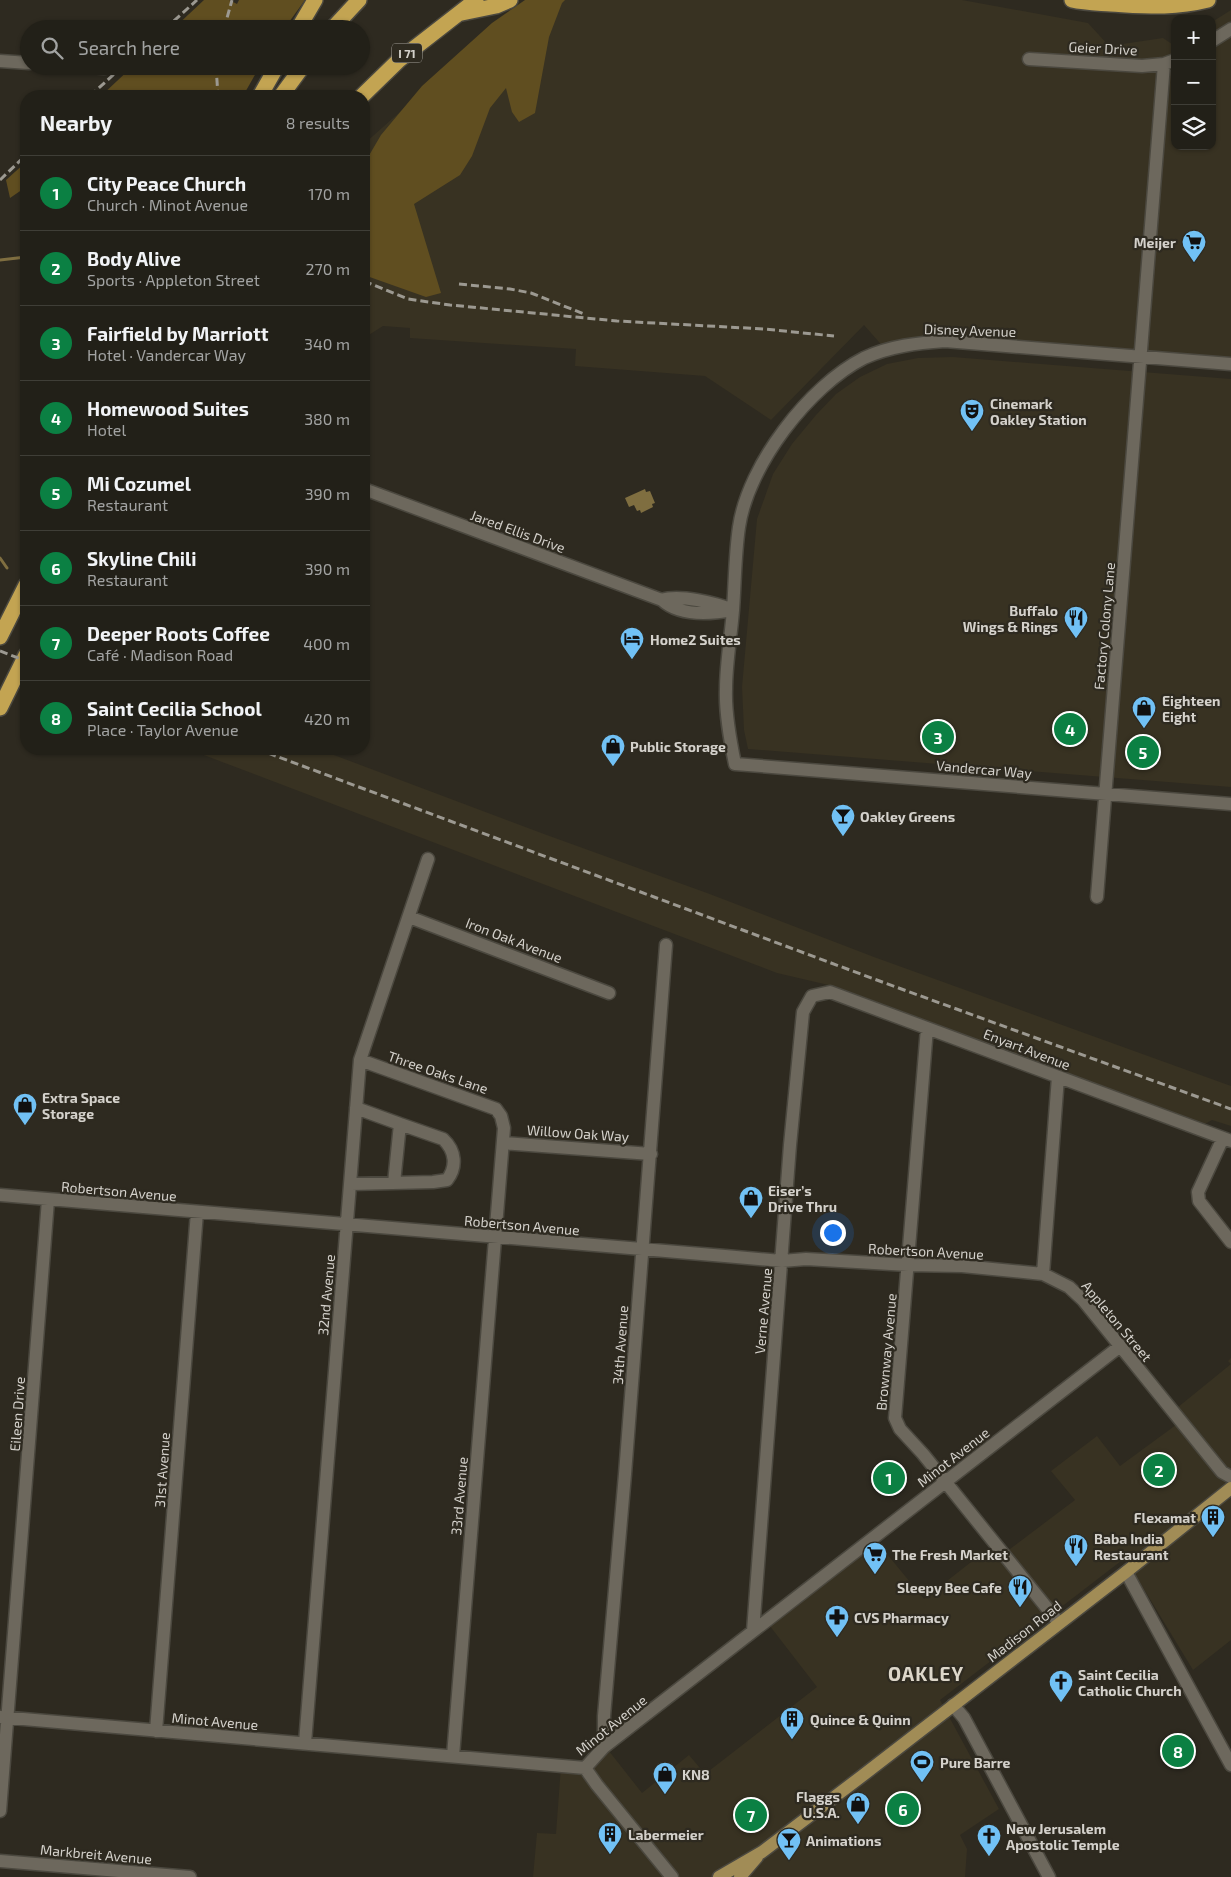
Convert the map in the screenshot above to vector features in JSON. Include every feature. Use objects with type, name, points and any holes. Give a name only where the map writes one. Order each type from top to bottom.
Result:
[{"type":"highway","points":[[303,20],[315,0]]},
{"type":"highway","points":[[340,20],[359,0]]},
{"type":"highway","name":"I 71","points":[[368,90],[399,60],[476,0]]},
{"type":"highway","points":[[456,15],[496,6],[510,0]]},
{"type":"highway","points":[[1072,0],[1086,3],[1106,2],[1143,7],[1170,7],[1208,0]]},
{"type":"highway","points":[[263,90],[272,75]]},
{"type":"highway","points":[[285,90],[296,75]]},
{"type":"highway","points":[[0,637],[20,597]]},
{"type":"highway","points":[[0,708],[20,667]]},
{"type":"main road","name":"Madison Road","points":[[729,1875],[762,1852],[954,1705],[1231,1488]]},
{"type":"street","points":[[1216,38],[1231,29]]},
{"type":"street","name":"Geier Drive","points":[[1029,59],[1142,66],[1169,62]]},
{"type":"street","points":[[0,61],[20,62]]},
{"type":"street","name":"Factory Colony Lane","points":[[1098,897],[1141,356],[1169,62]]},
{"type":"street","name":"Disney Avenue","points":[[735,764],[728,724],[726,690],[739,526],[752,482],[767,454],[784,428],[818,392],[864,358],[912,343],[945,341],[1231,364]]},
{"type":"street","name":"Jared Ellis Drive","points":[[370,491],[662,600],[670,608],[713,614],[733,610]]},
{"type":"street","name":"Vandercar Way","points":[[735,764],[1231,804]]},
{"type":"street","name":"32nd Avenue","points":[[305,1743],[360,1060],[428,859]]},
{"type":"street","name":"Iron Oak Avenue","points":[[409,917],[609,993]]},
{"type":"street","name":"34th Avenue","points":[[604,1747],[604,1716],[625,1474],[666,945]]},
{"type":"street","name":"Enyart Avenue","points":[[812,996],[830,992],[1227,1140]]},
{"type":"street","name":"Verne Avenue","points":[[753,1631],[790,1145],[803,1012],[812,996]]},
{"type":"street","name":"Brownway Avenue","points":[[927,1028],[895,1418],[900,1429],[923,1454],[1059,1622]]},
{"type":"street","name":"Three Oaks Lane","points":[[360,1060],[496,1109],[501,1116],[504,1128],[494,1237]]},
{"type":"street","points":[[1043,1274],[1058,1077]]},
{"type":"street","points":[[350,1184],[446,1180],[453,1172],[454,1163],[451,1148],[443,1139],[356,1108]]},
{"type":"street","points":[[394,1183],[400,1124]]},
{"type":"street","points":[[1227,1140],[1198,1192],[1198,1201],[1231,1242]]},
{"type":"street","name":"Willow Oak Way","points":[[503,1143],[650,1154]]},
{"type":"street","name":"Robertson Avenue","points":[[0,1195],[782,1261],[806,1259],[908,1266],[962,1266],[1043,1274]]},
{"type":"street","name":"Eileen Drive","points":[[0,1811],[4,1718],[48,1200]]},
{"type":"street","name":"31st Avenue","points":[[156,1731],[198,1212]]},
{"type":"street","name":"33rd Avenue","points":[[453,1756],[494,1237]]},
{"type":"street","name":"Appleton Street","points":[[1043,1274],[1069,1287],[1083,1300],[1222,1472],[1231,1477]]},
{"type":"street","name":"Minot Avenue","points":[[4,1718],[585,1768],[604,1747],[1120,1347]]},
{"type":"street","points":[[1126,1572],[1231,1765]]},
{"type":"street","points":[[954,1705],[964,1718],[1049,1877]]},
{"type":"street","points":[[585,1768],[672,1877]]},
{"type":"street","name":"Markbreit Avenue","points":[[0,1861],[190,1877]]},
{"type":"shaded area","points":[[204,0],[229,0],[237,4],[239,0],[305,0],[291,20],[183,20]]},
{"type":"shaded area","points":[[525,0],[565,0],[562,3],[549,37],[535,113],[519,122],[512,112],[506,88],[490,108],[472,156],[460,175],[414,204],[441,293],[426,297],[370,277],[370,154],[381,135],[422,86],[492,23]]},
{"type":"shaded area","points":[[531,0],[962,0],[1088,23],[1109,46],[1163,38],[1171,43],[1171,150],[1216,150],[1216,19],[1231,10],[1231,364],[945,341],[886,350],[864,325],[771,420],[705,376],[575,366],[576,349],[410,338],[410,328],[383,326],[370,334],[370,139],[477,43]]},
{"type":"shaded area","points":[[123,75],[255,75],[246,90],[107,90]]},
{"type":"shaded area","points":[[20,167],[20,191],[10,198],[6,180]]},
{"type":"shaded area","points":[[953,357],[1231,379],[1231,787],[748,749],[744,730],[742,687],[757,519],[773,474],[792,444],[816,415],[836,394],[860,377],[887,364],[918,358]]},
{"type":"shaded area","points":[[645,489],[646,492],[650,491],[655,503],[652,504],[653,507],[641,513],[640,510],[637,511],[634,505],[629,507],[625,498]]},
{"type":"shaded area","points":[[204,755],[334,755],[874,957],[1231,1086],[1231,1126],[1212,1120],[1203,1125],[837,987],[777,973]]},
{"type":"shaded area","points":[[1231,1364],[1231,1640],[1193,1670],[1125,1558],[940,1700],[999,1809],[960,1835],[967,1849],[965,1877],[533,1877],[537,1833],[556,1834],[561,1766],[585,1768],[605,1746],[642,1793],[689,1755],[705,1774],[817,1687],[766,1621],[873,1537],[924,1599],[994,1544],[1002,1555],[1075,1500],[1051,1471],[1097,1436],[1120,1466],[1180,1422],[1172,1412]]},
{"type":"waterway","points":[[0,260],[20,258]]},
{"type":"waterway","points":[[0,558],[7,568]]},
{"type":"railway","points":[[175,20],[197,0]]},
{"type":"railway","points":[[226,20],[232,0]]},
{"type":"railway","points":[[97,90],[113,75]]},
{"type":"railway","points":[[217,75],[218,90]]},
{"type":"railway","points":[[0,180],[20,161]]},
{"type":"railway","points":[[370,283],[408,299],[450,305],[617,321],[764,329],[834,336]]},
{"type":"railway","points":[[459,284],[531,293],[584,314]]},
{"type":"railway","points":[[0,651],[20,659]]},
{"type":"railway","points":[[273,755],[874,979],[1231,1109]]},
{"type":"place","name":"Meijer","points":[[1194,263]]},
{"type":"place","name":"Cinemark Oakley Station","points":[[972,432]]},
{"type":"place","name":"Buffalo Wings & Rings","points":[[1076,639]]},
{"type":"place","name":"Home2 Suites","points":[[632,660]]},
{"type":"place","name":"Homewood Suites","points":[[1070,729]]},
{"type":"place","name":"Eighteen Eight","points":[[1144,729]]},
{"type":"place","name":"Fairfield by Marriott","points":[[938,737]]},
{"type":"place","name":"Mi Cozumel","points":[[1143,752]]},
{"type":"place","name":"Public Storage","points":[[613,767]]},
{"type":"place","name":"Oakley Greens","points":[[843,837]]},
{"type":"place","name":"Extra Space Storage","points":[[25,1126]]},
{"type":"place","name":"Eiser’s Drive Thru","points":[[751,1219]]},
{"type":"place","name":"Body Alive","points":[[1159,1470]]},
{"type":"place","name":"City Peace Church","points":[[889,1478]]},
{"type":"place","name":"Flexamat","points":[[1213,1538]]},
{"type":"place","name":"Baba India Restaurant","points":[[1076,1567]]},
{"type":"place","name":"The Fresh Market","points":[[875,1575]]},
{"type":"place","name":"Sleepy Bee Cafe","points":[[1020,1608]]},
{"type":"place","name":"CVS Pharmacy","points":[[837,1638]]},
{"type":"place","name":"Saint Cecilia Catholic Church","points":[[1061,1703]]},
{"type":"place","name":"Quince & Quinn","points":[[792,1740]]},
{"type":"place","name":"Saint Cecilia School","points":[[1178,1751]]},
{"type":"place","name":"Pure Barre","points":[[922,1783]]},
{"type":"place","name":"KN8","points":[[665,1795]]},
{"type":"place","name":"Skyline Chili","points":[[903,1809]]},
{"type":"place","name":"Deeper Roots Coffee","points":[[751,1815]]},
{"type":"place","name":"Flaggs U.S.A.","points":[[858,1825]]},
{"type":"place","name":"Labermeier","points":[[610,1855]]},
{"type":"place","name":"New Jerusalem Apostolic Temple","points":[[989,1857]]},
{"type":"place","name":"Animations","points":[[789,1861]]},
{"type":"district","name":"OAKLEY","points":[[926,1673]]}]
